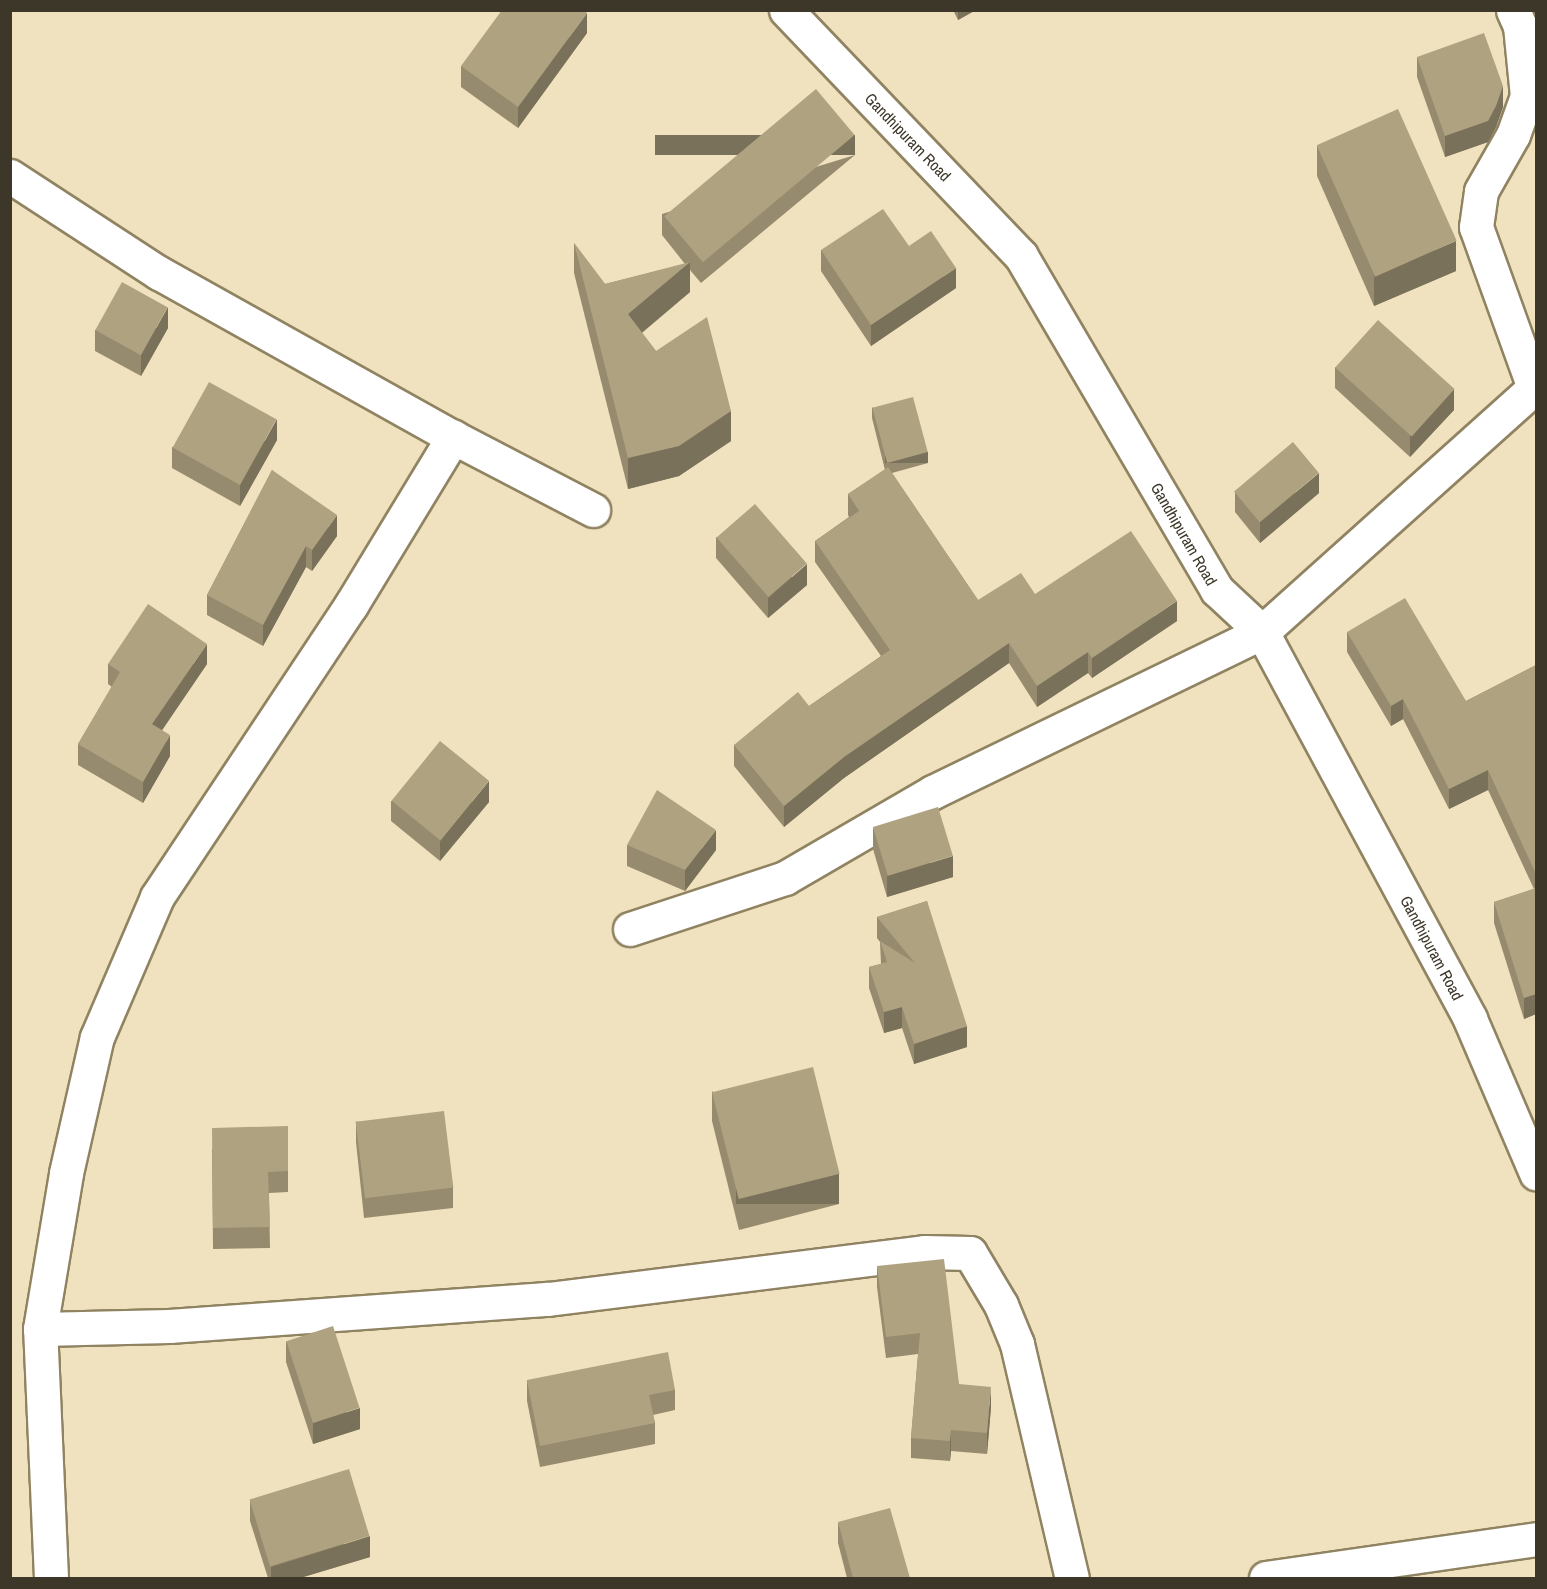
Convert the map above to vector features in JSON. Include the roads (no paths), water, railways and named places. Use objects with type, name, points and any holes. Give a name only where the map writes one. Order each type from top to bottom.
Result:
[{"type":"street","name":"Gandhipuram Road","points":[[786,10],[1021,256],[1216,590],[1262,632],[1470,1019],[1535,1164]]},
{"type":"street","points":[[630,929],[786,878],[933,792],[1262,632],[1534,388],[1476,227],[1481,191],[1514,135],[1527,96],[1520,26],[1513,10]]},
{"type":"street","points":[[10,176],[159,273],[453,437],[593,510]]},
{"type":"street","points":[[51,1578],[40,1329],[66,1173],[97,1037],[157,897],[351,605],[453,437]]},
{"type":"street","points":[[40,1329],[169,1326],[548,1299],[924,1252],[970,1253],[1001,1305],[1017,1344],[1072,1578]]},
{"type":"street","points":[[1266,1578],[1536,1539]]}]
